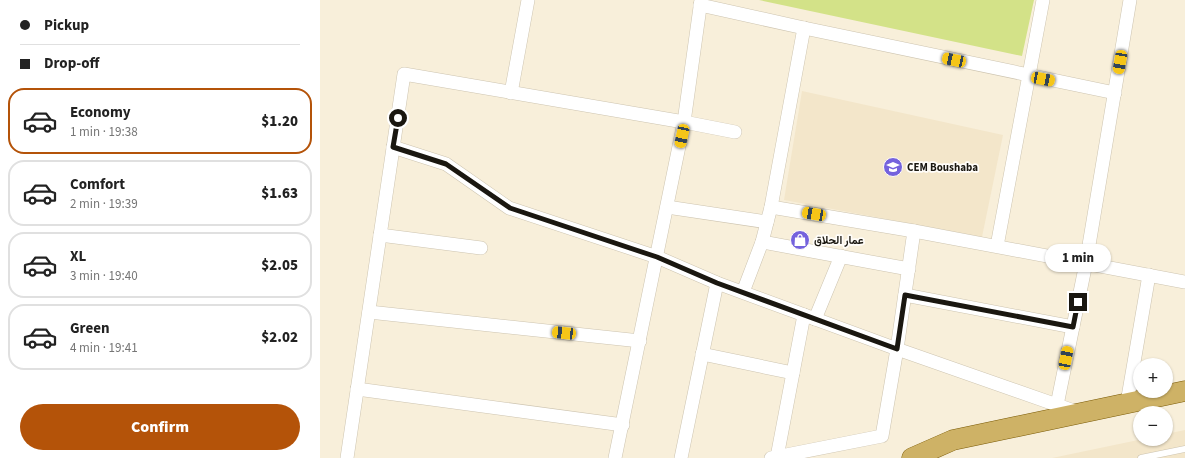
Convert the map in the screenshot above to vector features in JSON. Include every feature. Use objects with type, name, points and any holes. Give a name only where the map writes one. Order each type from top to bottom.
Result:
[{"type":"main road","points":[[923,456],[953,440],[1185,391]]},
{"type":"street","points":[[511,93],[528,0]]},
{"type":"street","points":[[996,246],[1044,0]]},
{"type":"street","points":[[1057,405],[1086,263],[1130,0]]},
{"type":"street","points":[[615,458],[684,122],[701,2],[804,28],[1114,93]]},
{"type":"street","points":[[743,292],[762,242],[771,207],[804,28]]},
{"type":"street","points":[[347,458],[404,74],[734,132]]},
{"type":"street","points":[[393,147],[446,164],[510,208],[657,257],[717,283],[897,349],[1080,413]]},
{"type":"street","points":[[667,207],[767,222]]},
{"type":"street","points":[[771,207],[996,246],[1185,282]]},
{"type":"street","points":[[841,256],[810,317],[793,374],[774,457],[882,436],[897,349],[914,232]]},
{"type":"street","points":[[380,235],[481,248]]},
{"type":"street","points":[[762,242],[909,269]]},
{"type":"street","points":[[1127,403],[1149,275]]},
{"type":"street","points":[[681,458],[717,283]]},
{"type":"street","points":[[905,295],[1073,327]]},
{"type":"street","points":[[369,312],[640,341]]},
{"type":"street","points":[[702,354],[793,374]]},
{"type":"street","points":[[357,389],[623,425]]},
{"type":"lane","points":[[1141,458],[1185,449]]},
{"type":"shaded area","name":"CEM Boushaba","points":[[802,91],[1003,135],[982,237],[784,200]]},
{"type":"shaded area","points":[[1185,430],[1185,458],[1052,458],[1133,441],[1133,446],[1173,446],[1173,433]]},
{"type":"green space","points":[[759,0],[1034,0],[1022,56]]},
{"type":"place","name":"CEM Boushaba","points":[[893,167]]},
{"type":"place","name":"عمار الحلاق","points":[[800,240]]},
{"type":"route","points":[[398,118],[393,147],[432,158],[446,164],[510,208],[657,257],[717,283],[897,349],[905,295],[1073,327],[1078,302]]}]
